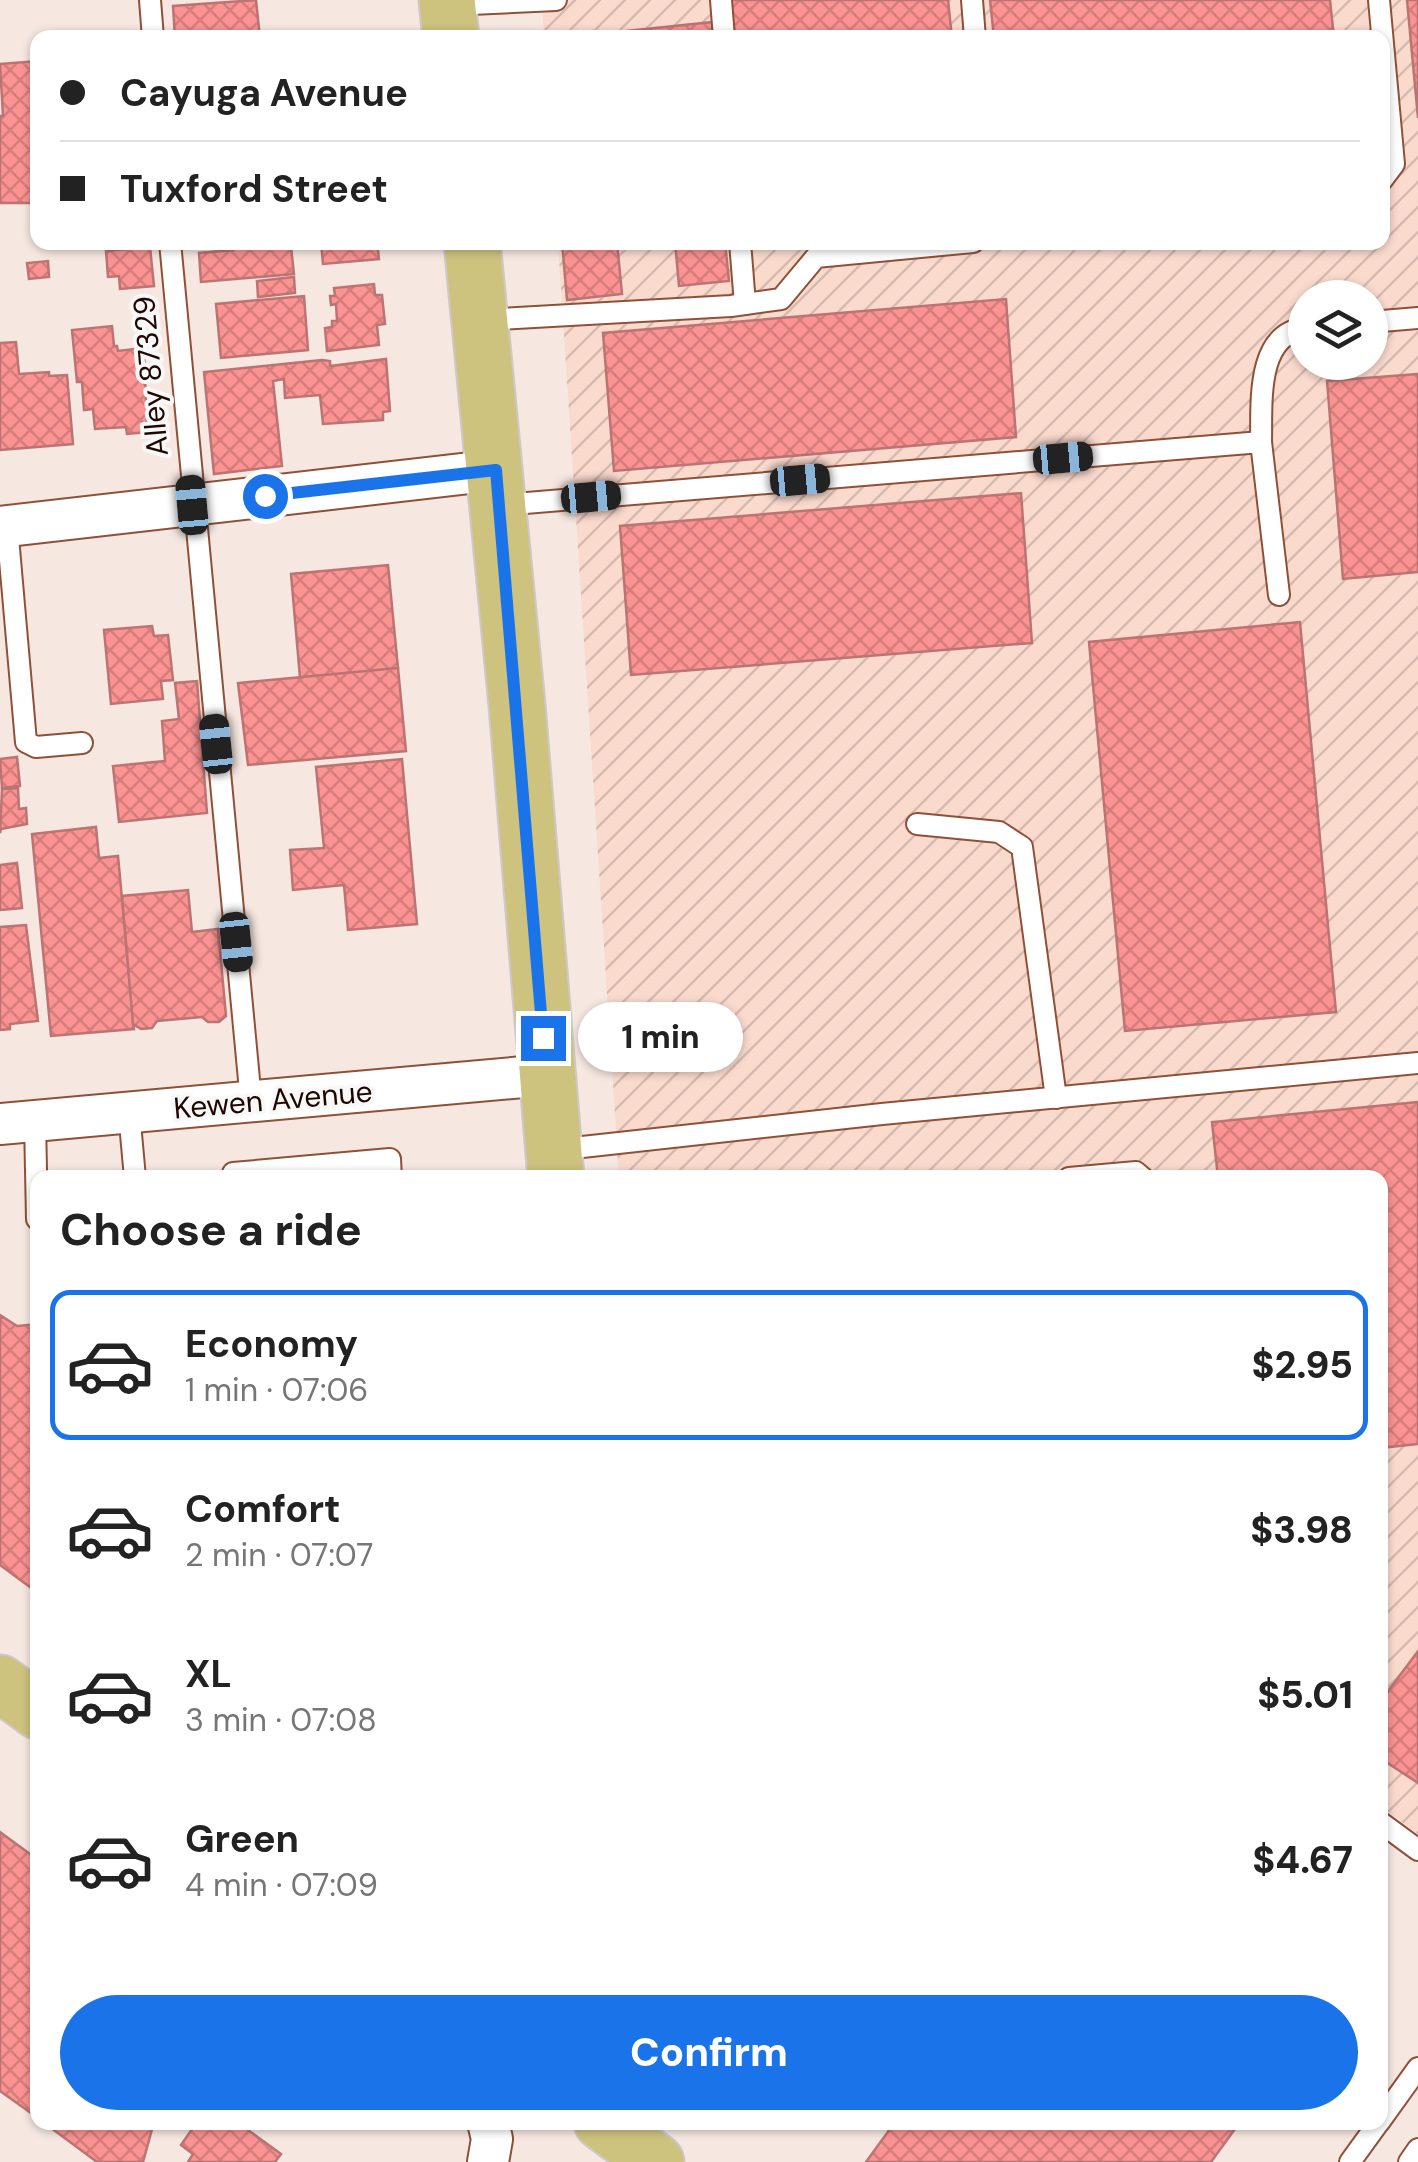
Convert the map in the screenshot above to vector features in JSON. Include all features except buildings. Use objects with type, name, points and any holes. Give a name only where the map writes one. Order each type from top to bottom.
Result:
[{"type":"main road","points":[[473,250],[497,487],[554,1164]]},
{"type":"main road","points":[[0,1684],[30,1705]]},
{"type":"main road","points":[[616,2130],[651,2151]]},
{"type":"street","points":[[4,527],[192,505],[497,487]]},
{"type":"street","name":"Kewen Avenue","points":[[17,1122],[546,1076]]},
{"type":"street","points":[[488,2162],[490,2130]]},
{"type":"lane","points":[[150,0],[152,30]]},
{"type":"lane","points":[[448,14],[556,0]]},
{"type":"lane","points":[[721,0],[723,30]]},
{"type":"lane","points":[[972,0],[974,30]]},
{"type":"lane","points":[[1379,0],[1382,30]]},
{"type":"lane","points":[[1390,120],[1394,164],[1390,169]]},
{"type":"lane","name":"Alley 87329","points":[[171,250],[251,1102]]},
{"type":"lane","points":[[741,250],[745,304]]},
{"type":"lane","points":[[480,320],[745,304],[782,298],[816,258],[895,250]]},
{"type":"lane","points":[[1388,320],[1418,318]]},
{"type":"lane","points":[[1279,595],[1260,442],[1262,378],[1267,361],[1288,335]]},
{"type":"lane","points":[[497,487],[1260,442]]},
{"type":"lane","points":[[4,527],[26,742],[36,747],[82,743]]},
{"type":"lane","points":[[917,824],[999,832],[1022,847],[1056,1098]]},
{"type":"lane","points":[[554,1164],[1056,1098],[1418,1063]]},
{"type":"lane","points":[[129,1112],[133,1170]]},
{"type":"lane","points":[[17,1122],[30,1185]]},
{"type":"lane","points":[[267,1170],[390,1159],[391,1170]]},
{"type":"lane","points":[[1388,1828],[1418,1850]]},
{"type":"lane","points":[[1388,2110],[1418,2068]]},
{"type":"lane","points":[[1350,2162],[1373,2130]]},
{"type":"lane","points":[[1409,2162],[1418,2150]]},
{"type":"shaded area","points":[[542,0],[1418,0],[1418,1834],[1388,1812],[1388,1170],[619,1170],[558,250],[1390,250],[1390,30],[544,30]]},
{"type":"route","points":[[265,496],[496,470],[543,1038]]}]
